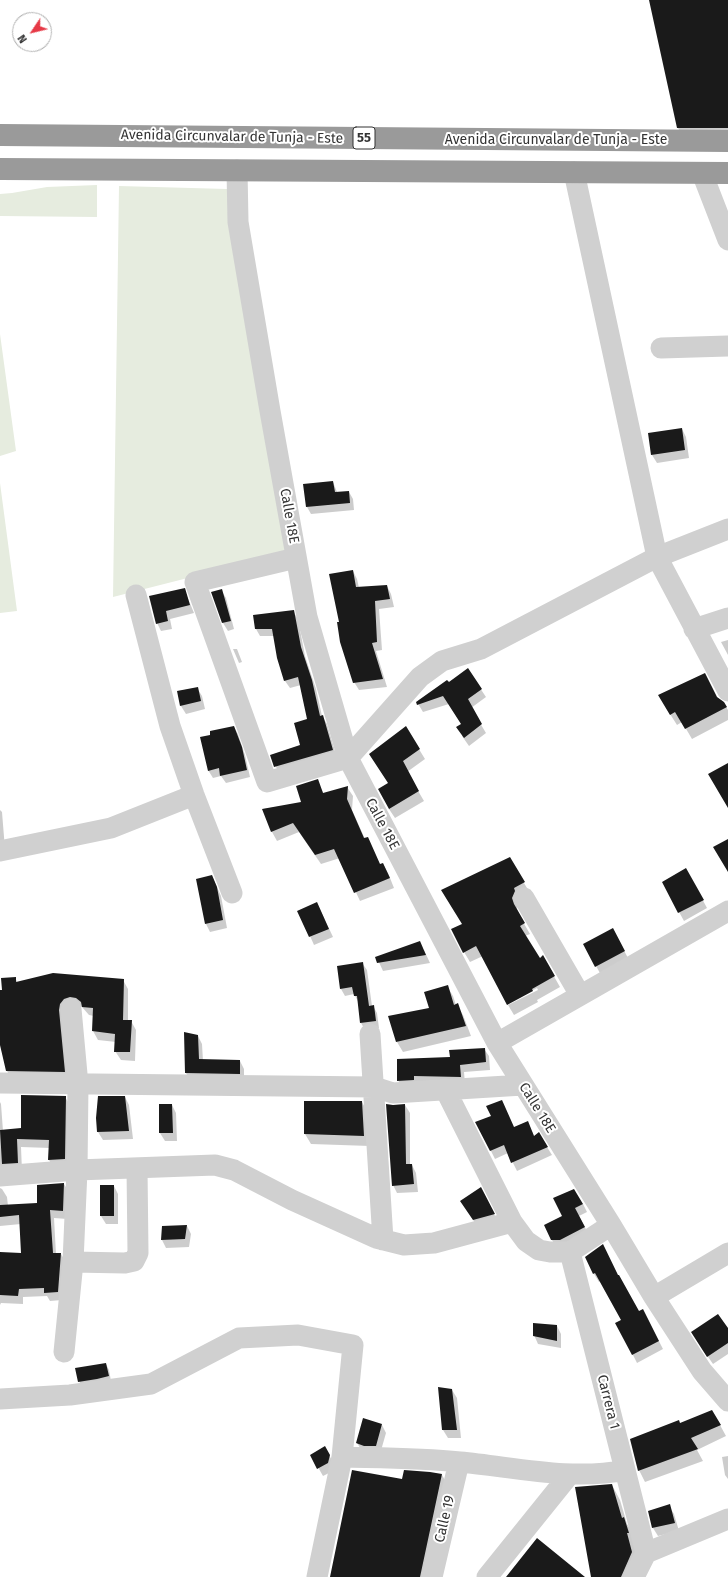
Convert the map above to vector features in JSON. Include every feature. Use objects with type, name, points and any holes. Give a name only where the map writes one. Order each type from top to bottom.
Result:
[{"type":"highway","name":"Avenida Circunvalar de Tunja - Este","points":[[0,135],[728,141]]},
{"type":"highway","points":[[0,169],[728,173]]},
{"type":"street","name":"Calle 18E","points":[[237,170],[238,222],[307,617],[348,758],[497,1043],[522,1085],[611,1224],[654,1297],[702,1371],[728,1401]]},
{"type":"street","points":[[574,172],[657,557],[694,629],[728,690]]},
{"type":"street","points":[[702,173],[728,240]]},
{"type":"street","points":[[661,348],[728,346]]},
{"type":"street","points":[[296,558],[195,582],[267,782],[348,758],[420,677],[442,661],[481,649],[657,557],[728,528]]},
{"type":"street","points":[[136,595],[170,726],[194,795],[232,893]]},
{"type":"street","points":[[694,629],[728,618]]},
{"type":"street","points":[[0,851],[111,828],[194,795]]},
{"type":"street","points":[[524,898],[580,995]]},
{"type":"street","points":[[497,1043],[728,911]]},
{"type":"street","points":[[64,1352],[73,1262],[77,1170],[78,1084],[71,1009]]},
{"type":"street","points":[[370,1034],[383,1240]]},
{"type":"street","points":[[0,1083],[374,1087],[393,1093],[522,1085]]},
{"type":"street","points":[[445,1090],[512,1222],[526,1241],[539,1250],[550,1252],[570,1252],[611,1224]]},
{"type":"street","points":[[0,1176],[77,1170],[216,1165],[234,1170],[292,1200],[376,1238],[404,1245],[434,1243],[512,1222]]},
{"type":"street","points":[[73,1262],[125,1264],[134,1261],[138,1253],[137,1168]]},
{"type":"street","name":"Carrera 1","points":[[570,1252],[646,1553]]},
{"type":"street","points":[[654,1297],[728,1253]]},
{"type":"street","points":[[0,1399],[70,1395],[151,1384],[240,1338],[298,1335],[353,1345],[342,1456],[317,1577]]},
{"type":"street","points":[[342,1456],[459,1462],[527,1471],[570,1474],[606,1474],[625,1470]]},
{"type":"street","name":"Calle 19","points":[[432,1577],[459,1462]]},
{"type":"street","points":[[487,1577],[570,1474]]},
{"type":"street","points":[[634,1577],[646,1553],[728,1519]]},
{"type":"shaded area","points":[[97,185],[97,217],[0,216],[0,194],[47,187]]},
{"type":"shaded area","points":[[119,186],[227,189],[290,552],[113,597]]},
{"type":"shaded area","points":[[0,334],[16,451],[0,456]]},
{"type":"shaded area","points":[[0,483],[17,611],[0,613]]},
{"type":"building","points":[[649,0],[728,0],[728,128],[677,128]]},
{"type":"building","points":[[682,428],[685,450],[651,455],[648,433]]},
{"type":"building","points":[[333,481],[335,492],[349,491],[350,503],[306,507],[303,484]]},
{"type":"building","points":[[353,570],[356,587],[387,585],[390,599],[375,601],[377,642],[372,643],[383,679],[353,683],[340,642],[337,622],[339,622],[329,574]]},
{"type":"building","points":[[185,588],[190,605],[166,611],[168,621],[156,624],[149,596]]},
{"type":"building","points":[[222,589],[231,621],[222,623],[211,592]]},
{"type":"building","points":[[294,610],[301,647],[312,680],[320,716],[323,715],[333,750],[274,767],[270,755],[300,745],[294,723],[307,719],[298,677],[284,681],[277,658],[272,629],[255,629],[253,615]]},
{"type":"building","points":[[468,668],[482,689],[468,699],[482,724],[464,738],[456,727],[461,724],[443,696],[417,705],[416,702],[447,680],[449,682]]},
{"type":"building","points":[[705,673],[717,697],[724,702],[727,707],[685,729],[675,712],[670,715],[658,695]]},
{"type":"building","points":[[198,687],[201,701],[180,706],[177,691]]},
{"type":"building","points":[[234,726],[242,747],[247,770],[220,776],[219,768],[208,771],[200,737],[210,735],[210,731]]},
{"type":"building","points":[[406,726],[420,749],[403,761],[419,791],[389,809],[378,789],[388,783],[369,754]]},
{"type":"building","points":[[728,763],[728,808],[708,774]]},
{"type":"building","points":[[318,779],[323,793],[348,786],[347,799],[364,838],[368,837],[380,864],[383,863],[390,878],[354,893],[334,849],[315,855],[293,823],[271,832],[262,809],[301,802],[296,786]]},
{"type":"building","points":[[728,839],[728,872],[713,847]]},
{"type":"building","points":[[510,857],[525,882],[514,888],[515,891],[512,898],[525,923],[520,926],[540,958],[543,955],[555,976],[532,989],[533,991],[507,1005],[476,946],[463,953],[451,929],[462,924],[441,890]]},
{"type":"building","points":[[686,868],[704,900],[678,913],[662,882]]},
{"type":"building","points":[[212,875],[217,887],[223,920],[205,924],[196,879]]},
{"type":"building","points":[[317,902],[329,929],[309,937],[297,911]]},
{"type":"building","points":[[613,928],[625,951],[595,967],[583,944]]},
{"type":"building","points":[[420,941],[426,955],[377,963],[375,957]]},
{"type":"building","points":[[363,962],[369,1006],[374,1005],[376,1021],[360,1023],[357,996],[354,996],[352,987],[340,989],[337,966]]},
{"type":"building","points":[[53,973],[124,979],[123,1020],[132,1020],[130,1052],[114,1052],[115,1034],[92,1031],[93,1008],[82,1007],[81,1002],[76,998],[70,997],[64,999],[60,1004],[59,1010],[65,1072],[6,1071],[0,1045],[1,978],[16,977],[16,982]]},
{"type":"building","points":[[448,985],[454,1005],[458,1003],[466,1026],[396,1042],[388,1016],[429,1008],[424,992]]},
{"type":"building","points":[[184,1032],[198,1035],[199,1059],[240,1060],[240,1074],[185,1073]]},
{"type":"building","points":[[485,1048],[486,1062],[460,1065],[461,1077],[414,1076],[414,1080],[397,1081],[397,1059],[450,1057],[449,1050]]},
{"type":"building","points":[[21,1095],[66,1096],[65,1159],[48,1160],[49,1140],[17,1139],[18,1163],[2,1164],[0,1130],[21,1128]]},
{"type":"building","points":[[98,1096],[125,1096],[129,1131],[97,1132],[96,1118]]},
{"type":"building","points":[[502,1100],[514,1127],[528,1121],[534,1136],[539,1132],[548,1147],[511,1163],[504,1145],[490,1151],[475,1122],[491,1116],[486,1106]]},
{"type":"building","points":[[304,1101],[362,1101],[364,1136],[304,1134]]},
{"type":"building","points":[[159,1104],[172,1104],[173,1133],[159,1133]]},
{"type":"building","points":[[386,1104],[405,1104],[406,1164],[412,1164],[414,1184],[392,1186]]},
{"type":"building","points":[[64,1183],[63,1211],[50,1210],[53,1253],[61,1253],[58,1292],[44,1293],[44,1288],[19,1289],[18,1296],[0,1295],[0,1252],[21,1253],[19,1215],[0,1217],[0,1205],[37,1203],[37,1185]]},
{"type":"building","points":[[100,1185],[114,1185],[114,1216],[100,1216]]},
{"type":"building","points":[[481,1187],[495,1214],[473,1220],[460,1201]]},
{"type":"building","points":[[574,1189],[583,1204],[575,1208],[585,1227],[560,1240],[551,1240],[544,1225],[562,1216],[553,1198]]},
{"type":"building","points":[[187,1225],[185,1239],[161,1240],[162,1226]]},
{"type":"building","points":[[603,1244],[618,1275],[639,1311],[643,1309],[659,1341],[632,1355],[615,1323],[621,1320],[595,1273],[593,1274],[585,1257]]},
{"type":"building","points":[[718,1314],[728,1328],[728,1343],[707,1357],[691,1332]]},
{"type":"building","points":[[533,1323],[557,1325],[557,1341],[533,1336]]},
{"type":"building","points":[[106,1363],[109,1376],[78,1382],[75,1368]]},
{"type":"building","points":[[438,1387],[452,1389],[457,1430],[442,1430]]},
{"type":"building","points":[[712,1410],[721,1425],[691,1438],[698,1449],[638,1471],[630,1439],[679,1420],[680,1423]]},
{"type":"building","points":[[363,1418],[382,1424],[376,1446],[364,1446],[356,1443]]},
{"type":"building","points":[[325,1446],[330,1455],[328,1463],[317,1469],[310,1455]]},
{"type":"building","points":[[352,1470],[402,1479],[404,1470],[442,1474],[420,1577],[330,1577]]},
{"type":"building","points":[[612,1484],[622,1518],[624,1517],[629,1533],[627,1533],[632,1552],[621,1577],[591,1577],[575,1487]]},
{"type":"building","points":[[670,1504],[675,1523],[652,1528],[648,1511]]},
{"type":"building","points":[[537,1538],[585,1577],[506,1577]]}]
